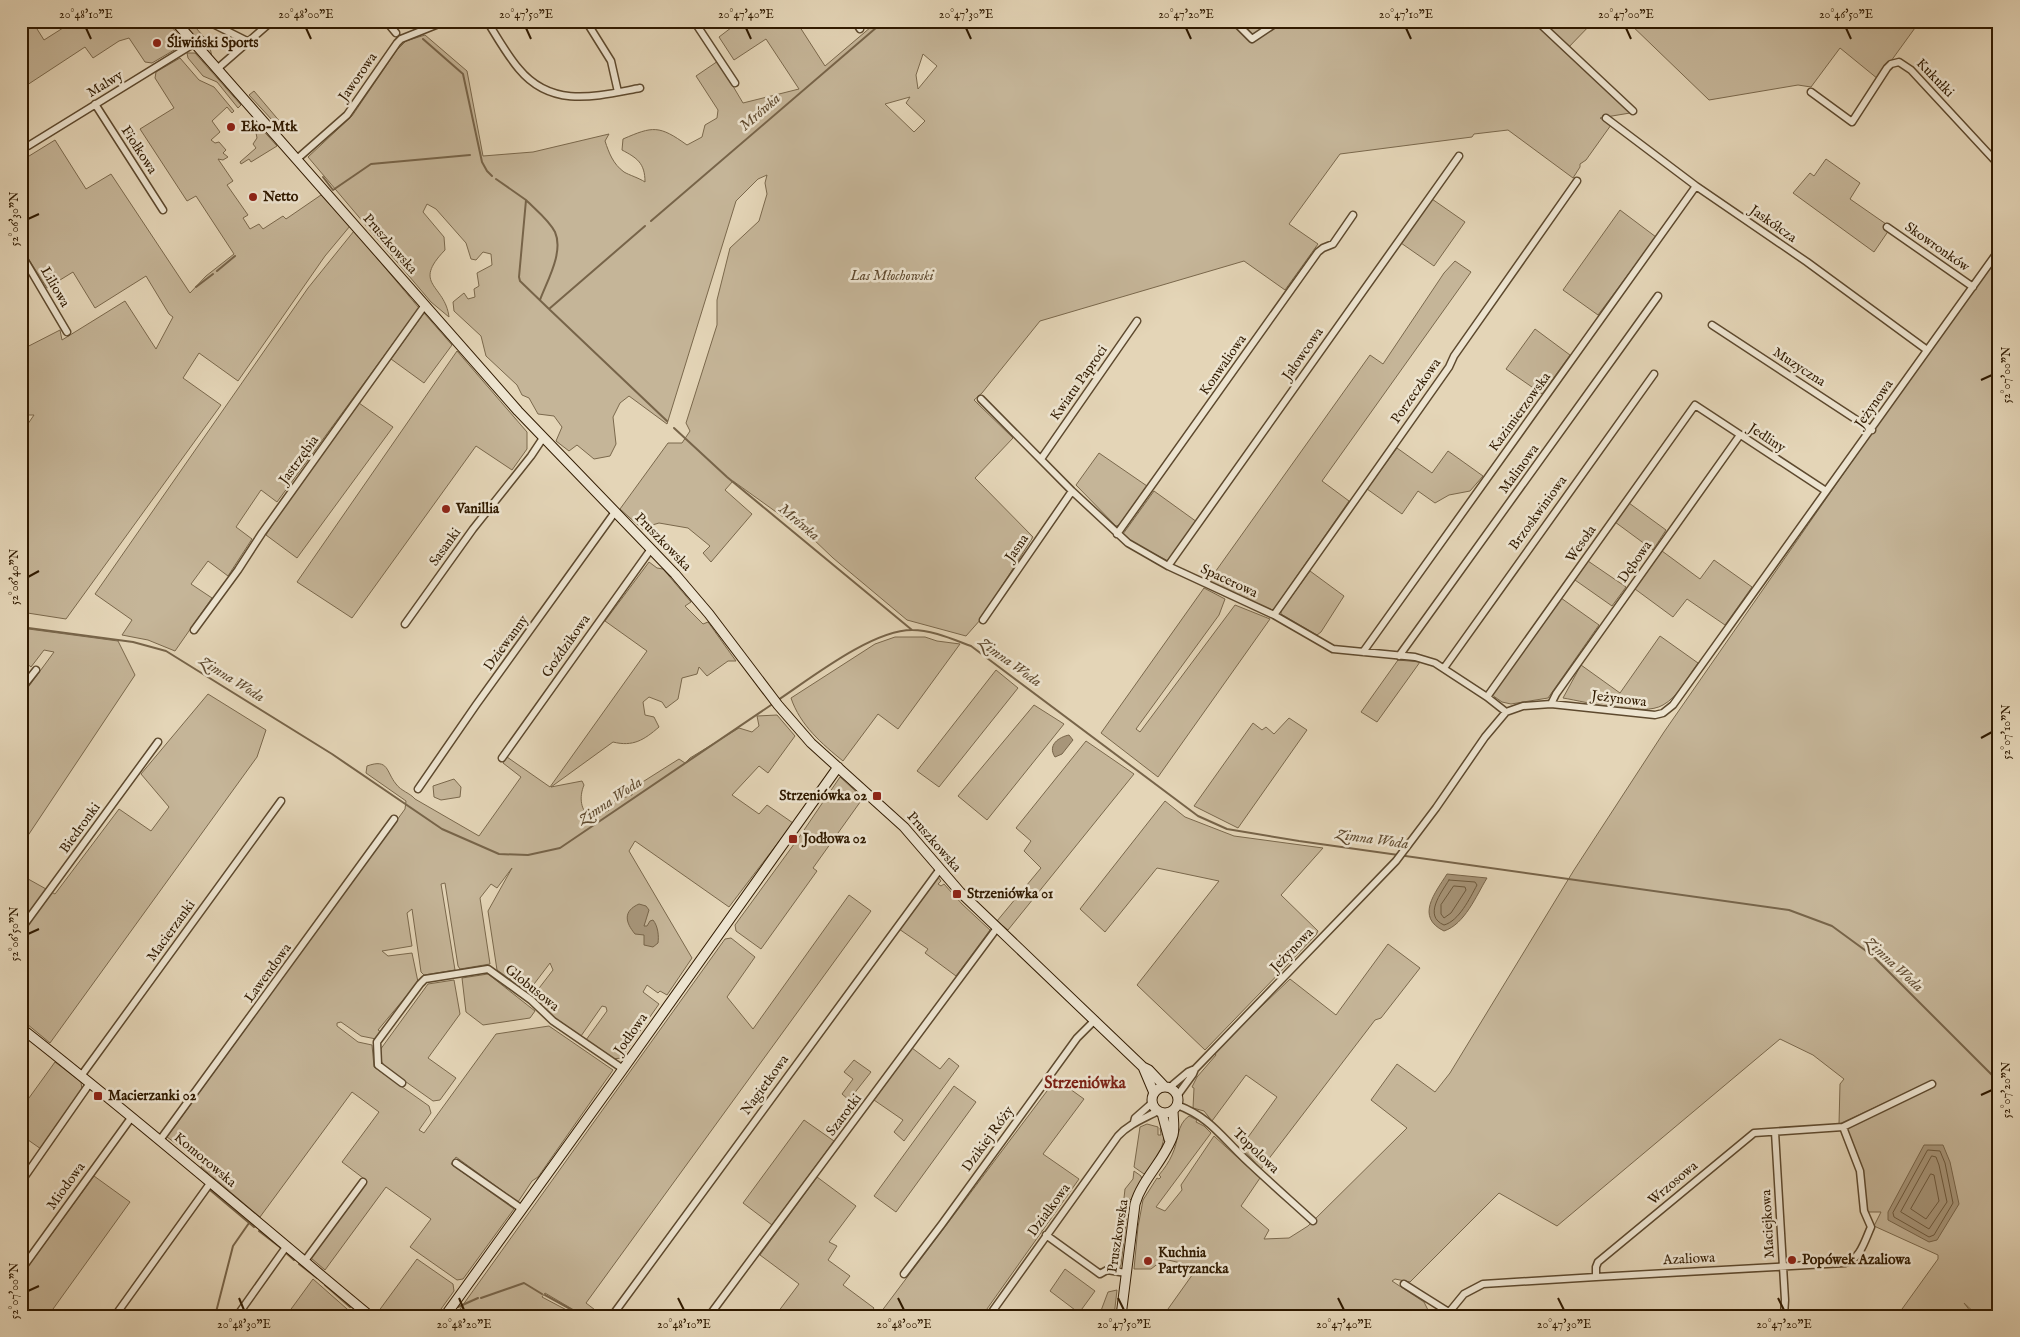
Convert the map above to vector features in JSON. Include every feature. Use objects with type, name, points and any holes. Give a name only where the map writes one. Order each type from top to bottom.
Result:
[{"type":"street","name":"Pruszkowska","points":[[175,21],[543,438],[698,600],[776,703],[811,743],[904,827],[960,892],[1167,1088]]},
{"type":"street","points":[[207,21],[249,42]]},
{"type":"street","points":[[218,69],[272,21]]},
{"type":"street","points":[[386,21],[396,33]]},
{"type":"street","name":"Jaworowa","points":[[297,159],[347,115],[401,39],[446,21]]},
{"type":"street","points":[[487,21],[520,70],[536,84],[554,93],[576,98],[640,88]]},
{"type":"street","points":[[586,21],[608,54],[618,92]]},
{"type":"street","points":[[694,21],[735,83]]},
{"type":"street","points":[[855,21],[860,29]]},
{"type":"street","points":[[1234,21],[1252,39],[1279,21]]},
{"type":"street","points":[[1537,21],[1632,111]]},
{"type":"street","name":"Malwy","points":[[28,146],[195,43]]},
{"type":"street","name":"Kukułki","points":[[1811,92],[1852,122],[1887,68],[1891,64],[1899,62],[1911,70],[1999,165]]},
{"type":"street","name":"Fiołkowa","points":[[94,104],[163,210]]},
{"type":"street","name":"Jaskółcza","points":[[1606,118],[1696,186],[1807,262],[1927,350]]},
{"type":"street","name":"Jałowcowa","points":[[1168,566],[1459,156]]},
{"type":"street","name":"Porzeczkowa","points":[[1274,615],[1577,181]]},
{"type":"street","name":"Kazimierzowska","points":[[1363,652],[1696,186]]},
{"type":"street","name":"Konwaliowa","points":[[1117,534],[1318,252],[1333,244],[1353,215]]},
{"type":"street","name":"Skowronków","points":[[1886,227],[1973,287]]},
{"type":"street","name":"Jeżynowa","points":[[1176,1104],[1195,1069],[1396,861],[1485,737],[1506,712],[1523,706],[1551,704],[1652,716],[1659,715],[1670,708],[1704,664],[1999,250]]},
{"type":"street","name":"Liliowa","points":[[21,254],[66,332]]},
{"type":"street","name":"Malinowa","points":[[1400,656],[1658,296]]},
{"type":"street","name":"Jastrzębia","points":[[194,630],[425,305]]},
{"type":"street","name":"Kwiatu Paproci","points":[[1041,459],[1138,321]]},
{"type":"street","name":"Muzyczna","points":[[1712,325],[1872,430]]},
{"type":"street","name":"Brzoskwiniowa","points":[[1444,668],[1654,374]]},
{"type":"street","name":"Spacerowa","points":[[981,399],[1072,491],[1128,543],[1168,566],[1274,615],[1333,648],[1427,660],[1444,668],[1506,712]]},
{"type":"street","name":"Jedliny","points":[[1695,405],[1826,491]]},
{"type":"street","name":"Wesoła","points":[[1487,697],[1695,405]]},
{"type":"street","name":"Dębowa","points":[[1551,704],[1556,694],[1740,435]]},
{"type":"street","name":"Sasanki","points":[[405,624],[473,529],[543,438]]},
{"type":"street","name":"Jasna","points":[[983,620],[1072,491]]},
{"type":"street","name":"Dziewanny","points":[[418,789],[615,512]]},
{"type":"street","name":"Goździkowa","points":[[502,758],[651,549]]},
{"type":"street","points":[[21,689],[36,670]]},
{"type":"street","name":"Biedronki","points":[[21,929],[158,742]]},
{"type":"street","name":"Jodłowa","points":[[445,1316],[623,1070],[838,767]]},
{"type":"street","name":"Macierzanki","points":[[81,1076],[281,801]]},
{"type":"street","name":"Lawendowa","points":[[160,1140],[394,819]]},
{"type":"street","name":"Nagietkowa","points":[[612,1316],[940,869]]},
{"type":"street","name":"Szarotki","points":[[709,1316],[997,928]]},
{"type":"street","name":"Globusowa","points":[[402,1083],[378,1065],[377,1042],[409,999],[425,979],[488,969],[531,1000],[553,1021],[623,1070]]},
{"type":"street","name":"Dzikiej Róży","points":[[904,1274],[1077,1038],[1095,1020]]},
{"type":"street","name":"Komorowska","points":[[21,1028],[211,1182],[370,1316]]},
{"type":"street","name":"Pruszkowska","points":[[1143,1067],[1154,1093]]},
{"type":"street","name":"Jeżynowa","points":[[1167,1088],[1195,1069]]},
{"type":"street","points":[[21,1182],[90,1083]]},
{"type":"street","name":"Wrzosowa","points":[[1596,1277],[1598,1262],[1754,1133],[1844,1127],[1932,1084]]},
{"type":"street","points":[[1160,1112],[1176,1104],[1167,1088],[1159,1089],[1154,1093],[1152,1103],[1160,1112],[1169,1139]]},
{"type":"street","name":"Działkowa","points":[[989,1316],[1118,1136],[1152,1103]]},
{"type":"street","name":"Pruszkowska","points":[[1121,1316],[1136,1201],[1140,1190],[1165,1154],[1172,1134],[1176,1104]]},
{"type":"street","name":"Topolowa","points":[[1176,1104],[1207,1120],[1242,1156],[1313,1221]]},
{"type":"street","name":"Działkowa","points":[[1134,1122],[1160,1112]]},
{"type":"street","name":"Miodowa","points":[[21,1270],[131,1118]]},
{"type":"street","name":"Azaliowa","points":[[1596,1277],[1848,1262],[1856,1257],[1871,1227],[1864,1211],[1860,1171],[1844,1127]]},
{"type":"street","name":"Maciejkowa","points":[[1775,1132],[1785,1300],[1784,1316]]},
{"type":"street","points":[[456,1163],[522,1210]]},
{"type":"street","points":[[117,1312],[211,1182]]},
{"type":"street","points":[[304,1262],[363,1182]]},
{"type":"street","points":[[1046,1235],[1100,1274],[1107,1270],[1126,1273]]},
{"type":"street","points":[[237,1316],[286,1247]]},
{"type":"street","points":[[1447,1314],[1464,1294],[1483,1284],[1596,1277]]},
{"type":"street","points":[[1404,1284],[1447,1314],[1455,1316]]},
{"type":"green space","points":[[21,21],[32,21],[44,40],[74,21],[166,21],[182,38],[181,46],[152,63],[145,62],[129,38],[119,41],[93,58],[85,47],[21,89]]},
{"type":"green space","points":[[181,21],[190,21],[209,43],[212,57]]},
{"type":"green space","name":"Las Młochowski","points":[[740,21],[796,21],[825,66],[878,21],[1594,21],[1565,51],[1630,113],[1600,118],[1611,125],[1586,160],[1580,164],[1573,178],[1508,130],[1474,134],[1472,137],[1340,154],[1289,224],[1318,244],[1285,290],[1244,261],[1040,321],[982,393],[974,400],[1013,438],[975,478],[1033,537],[981,619],[966,636],[907,620],[811,537],[733,481],[725,490],[752,514],[711,562],[703,553],[710,546],[688,528],[659,523],[649,526],[647,533],[620,509],[668,443],[682,443],[690,431],[686,423],[717,325],[717,300],[730,248],[759,221],[767,194],[765,183],[767,175],[758,179],[736,201],[667,424],[629,396],[620,403],[613,417],[616,444],[610,456],[594,459],[577,445],[569,451],[556,441],[562,427],[554,416],[538,414],[529,398],[522,395],[517,385],[486,356],[481,336],[454,311],[453,302],[464,293],[468,299],[475,297],[474,289],[479,286],[477,273],[492,265],[491,254],[483,252],[476,260],[471,259],[466,243],[436,209],[427,204],[423,212],[444,237],[445,250],[435,262],[430,278],[446,306],[449,317],[431,302],[308,157],[352,116],[397,50],[406,41],[425,35],[467,71],[483,156],[533,152],[609,134],[605,141],[614,162],[624,172],[645,182],[642,166],[632,156],[622,150],[623,139],[649,130],[662,131],[687,145],[702,137],[705,125],[717,118],[718,110],[696,76],[718,61],[743,103],[799,89],[766,39],[734,60],[719,37]],"holes":[[[923,54],[937,66],[918,89],[916,75]],[[910,97],[906,103],[925,121],[914,132],[885,104]]]},
{"type":"green space","points":[[1627,21],[1920,21],[1878,79],[1840,48],[1811,87],[1798,85],[1709,100]]},
{"type":"green space","points":[[187,53],[195,53],[241,105],[238,108],[217,82],[203,76],[188,58]]},
{"type":"green space","points":[[180,58],[199,80],[214,87],[234,111],[232,113],[227,107],[212,121],[220,132],[211,140],[215,143],[219,142],[226,150],[223,153],[228,157],[223,160],[218,159],[233,181],[227,185],[248,215],[243,218],[250,229],[259,224],[263,229],[283,216],[286,219],[321,195],[350,226],[325,256],[238,381],[199,353],[183,378],[221,405],[66,619],[21,612],[21,434],[34,415],[21,415],[21,350],[60,330],[62,340],[125,301],[156,349],[173,317],[169,314],[146,276],[95,308],[73,272],[47,288],[21,247],[21,161],[55,140],[86,189],[111,174],[190,293],[206,276],[234,254],[196,196],[187,201],[140,129],[174,108],[155,78],[156,72]]},
{"type":"green space","points":[[254,91],[287,130],[284,133],[249,95]]},
{"type":"green space","points":[[259,126],[277,146],[251,162],[249,159],[241,164],[240,162],[256,148],[253,144],[257,138],[255,128]]},
{"type":"green space","points":[[1826,159],[1860,183],[1850,199],[1886,224],[1885,227],[1889,230],[1874,252],[1793,193],[1810,173],[1814,176]]},
{"type":"green space","points":[[1432,199],[1465,222],[1434,266],[1401,243]]},
{"type":"green space","points":[[1620,210],[1656,237],[1598,315],[1563,290]]},
{"type":"green space","points":[[354,231],[419,308],[277,502],[261,490],[236,527],[252,539],[228,576],[208,561],[191,584],[212,598],[175,651],[148,640],[122,635],[132,620],[95,594],[308,288]]},
{"type":"green space","points":[[1999,255],[1999,1316],[1978,1316],[1964,1303],[1974,1316],[1897,1316],[1938,1259],[1938,1255],[1874,1226],[1881,1212],[1867,1212],[1848,1132],[1849,1127],[1932,1081],[1839,1124],[1840,1084],[1844,1079],[1813,1055],[1780,1039],[1557,1226],[1499,1193],[1410,1282],[1395,1279],[1392,1281],[1424,1302],[1431,1316],[1163,1316],[1195,1271],[1189,1265],[1164,1259],[1151,1269],[1134,1269],[1138,1227],[1143,1200],[1157,1178],[1161,1177],[1159,1175],[1171,1158],[1180,1129],[1185,1120],[1189,1116],[1197,1120],[1196,1122],[1204,1126],[1211,1133],[1156,1207],[1165,1211],[1182,1190],[1181,1185],[1214,1136],[1260,1178],[1241,1206],[1269,1230],[1264,1239],[1289,1238],[1308,1226],[1407,1128],[1371,1100],[1397,1064],[1435,1092],[1450,1073],[1574,870],[1664,732],[1928,352]]},
{"type":"green space","points":[[1455,261],[1471,272],[1322,481],[1349,501],[1274,609],[1270,611],[1208,582],[1370,355],[1383,364],[1444,273]]},
{"type":"green space","points":[[424,313],[452,345],[424,383],[391,359]]},
{"type":"green space","points":[[1535,329],[1570,355],[1542,394],[1506,369]]},
{"type":"green space","points":[[457,351],[527,432],[527,449],[512,470],[476,446],[352,618],[297,582]]},
{"type":"green space","points":[[359,403],[393,427],[297,558],[266,535],[283,508]]},
{"type":"green space","points":[[1397,448],[1432,473],[1448,451],[1483,476],[1470,491],[1449,495],[1435,503],[1418,491],[1402,514],[1367,489]]},
{"type":"green space","points":[[1099,453],[1147,486],[1119,525],[1116,526],[1076,485]]},
{"type":"green space","points":[[1154,491],[1197,522],[1168,561],[1128,540],[1123,534]]},
{"type":"green space","points":[[1629,503],[1666,530],[1653,550],[1615,522]]},
{"type":"green space","points":[[1662,551],[1700,579],[1714,560],[1752,587],[1725,625],[1687,599],[1673,617],[1635,589]]},
{"type":"green space","points":[[1588,561],[1626,587],[1612,606],[1575,580]]},
{"type":"green space","points":[[649,562],[657,568],[663,569],[691,602],[685,606],[703,624],[708,622],[736,661],[728,661],[707,676],[699,667],[697,674],[682,678],[678,699],[666,708],[662,702],[649,697],[643,702],[645,715],[654,717],[659,727],[648,736],[632,743],[613,742],[551,787],[582,781],[584,785],[581,794],[583,808],[592,819],[609,810],[618,796],[623,798],[632,795],[633,788],[679,759],[685,763],[739,728],[752,732],[759,726],[757,716],[777,715],[795,736],[768,773],[759,766],[732,795],[759,814],[767,805],[793,823],[729,907],[635,841],[629,851],[692,958],[667,995],[660,991],[658,993],[647,985],[643,992],[659,1004],[621,1058],[613,1059],[586,1040],[607,1011],[606,1007],[602,1006],[581,1036],[555,1018],[533,996],[553,970],[550,963],[528,992],[497,970],[488,911],[512,868],[497,888],[491,884],[480,898],[490,964],[460,969],[458,966],[445,883],[441,884],[455,970],[424,975],[421,972],[412,909],[407,913],[412,946],[382,951],[388,956],[412,953],[418,982],[378,1030],[381,1032],[376,1039],[361,1036],[341,1022],[337,1023],[337,1026],[358,1042],[372,1045],[374,1067],[429,1106],[431,1113],[419,1130],[424,1133],[496,1034],[549,1026],[613,1070],[538,1177],[532,1181],[518,1202],[456,1157],[451,1164],[514,1209],[463,1279],[457,1280],[410,1247],[431,1219],[386,1187],[325,1270],[311,1258],[367,1181],[342,1162],[379,1112],[352,1092],[260,1217],[201,1167],[207,1158],[203,1163],[167,1137],[405,809],[406,801],[366,773],[367,766],[374,764],[383,765],[400,788],[415,799],[479,836],[521,777],[503,763],[507,757],[550,787],[647,651],[605,621]]},
{"type":"green space","points":[[1310,571],[1344,596],[1321,632],[1317,635],[1281,614],[1281,611]]},
{"type":"green space","points":[[1204,588],[1225,599],[1219,615],[1136,729],[1140,732],[1235,605],[1270,619],[1158,777],[1101,733]]},
{"type":"green space","points":[[1561,598],[1599,625],[1548,698],[1511,704],[1502,702],[1492,695]]},
{"type":"green space","points":[[21,628],[118,641],[135,675],[21,846],[21,697],[54,652],[44,650],[31,667],[21,659]]},
{"type":"green space","points":[[1660,636],[1698,663],[1678,692],[1663,705],[1642,710],[1563,698],[1581,665],[1620,693]]},
{"type":"green space","points":[[895,637],[925,637],[937,641],[960,644],[898,729],[878,714],[843,761],[820,741],[806,725],[791,698],[875,644]]},
{"type":"green space","points":[[1398,660],[1420,662],[1377,722],[1361,712]]},
{"type":"green space","points":[[996,670],[1018,688],[939,787],[917,771]]},
{"type":"green space","points":[[208,694],[266,730],[257,757],[50,1043],[21,1019],[21,875],[55,894],[119,809],[151,831],[169,807],[141,774]]},
{"type":"green space","points":[[1034,705],[1064,724],[987,820],[958,796]]},
{"type":"green space","points":[[1289,718],[1307,730],[1238,828],[1194,806],[1253,723],[1262,730],[1266,727],[1274,734]]},
{"type":"green space","points":[[1086,741],[1134,774],[1008,930],[997,921],[1041,868],[1024,851],[1031,841],[1016,828]]},
{"type":"green space","points":[[840,777],[863,798],[813,868],[817,871],[761,949],[736,931],[735,925],[800,836]]},
{"type":"green space","points":[[454,779],[461,787],[460,797],[441,800],[434,797],[433,786]]},
{"type":"green space","points":[[1165,801],[1185,817],[1234,836],[1323,848],[1281,895],[1318,931],[1316,935],[1205,1050],[1137,985],[1219,881],[1157,868],[1105,932],[1080,909]]},
{"type":"green space","points":[[938,877],[941,881],[938,884],[941,886],[944,884],[990,930],[956,976],[925,953],[928,949],[899,929]]},
{"type":"green space","points":[[849,895],[871,911],[586,1303],[603,1316],[584,1316],[545,1293],[542,1297],[578,1316],[455,1316],[725,939],[731,938],[755,957],[727,997],[753,1029]]},
{"type":"green space","points":[[1388,944],[1420,968],[1381,1018],[1375,1020],[1261,1169],[1241,1147],[1277,1097],[1246,1075],[1212,1121],[1204,1111],[1193,1108],[1194,1088],[1192,1087],[1197,1077],[1216,1055],[1214,1052],[1290,979],[1336,1015]]},
{"type":"green space","points":[[488,974],[535,1011],[530,1018],[483,1025],[466,1012],[462,978]]},
{"type":"green space","points":[[454,980],[460,1014],[428,1058],[456,1078],[440,1100],[433,1101],[385,1067],[380,1059],[380,1050],[428,984]]},
{"type":"green space","points":[[912,1048],[940,1069],[949,1058],[959,1066],[904,1141],[894,1132],[903,1120],[874,1100]]},
{"type":"green space","points":[[854,1060],[871,1072],[849,1100],[842,1094],[853,1079],[844,1072]]},
{"type":"green space","points":[[55,1062],[81,1082],[82,1090],[41,1149],[21,1135],[21,1109]]},
{"type":"green space","points":[[1056,1079],[1084,1099],[1043,1154],[1079,1179],[982,1316],[878,1316]]},
{"type":"green space","points":[[954,1086],[976,1102],[896,1212],[874,1196]]},
{"type":"green space","points":[[804,1120],[834,1141],[772,1225],[743,1203]]},
{"type":"green space","points":[[1147,1124],[1158,1127],[1158,1135],[1161,1135],[1160,1128],[1164,1129],[1164,1135],[1159,1153],[1153,1164],[1144,1174],[1134,1167],[1140,1127]]},
{"type":"green space","points":[[1134,1171],[1141,1176],[1142,1180],[1132,1200],[1129,1199],[1121,1265],[1119,1269],[1116,1269],[1125,1189],[1133,1179]]},
{"type":"green space","points":[[94,1176],[130,1202],[48,1316],[21,1316],[21,1276]]},
{"type":"green space","points":[[817,1177],[856,1206],[829,1242],[837,1246],[828,1260],[850,1276],[843,1285],[874,1308],[868,1316],[775,1316],[799,1284],[760,1255]]},
{"type":"green space","points":[[417,1259],[453,1284],[454,1291],[436,1316],[382,1316],[378,1312]]},
{"type":"green space","points":[[1065,1269],[1095,1291],[1079,1313],[1050,1291]]},
{"type":"green space","points":[[313,1279],[355,1316],[286,1316]]},
{"type":"green space","points":[[1117,1290],[1114,1316],[1099,1316],[1108,1292]]},
{"type":"water","points":[[1069,735],[1073,740],[1062,754],[1055,757],[1052,749],[1053,745],[1061,738]]},
{"type":"water","points":[[1447,874],[1487,878],[1464,916],[1444,931],[1435,925],[1429,912],[1433,897]]},
{"type":"water","points":[[639,904],[646,906],[649,910],[644,926],[647,926],[653,920],[657,928],[658,943],[653,947],[644,945],[644,935],[635,934],[629,925],[628,913]]},
{"type":"water","points":[[1924,1145],[1943,1145],[1950,1162],[1959,1204],[1937,1240],[1929,1242],[1888,1220],[1888,1212]]},
{"type":"waterway","name":"Mrówka","points":[[651,221],[884,21]]},
{"type":"waterway","points":[[423,39],[463,74],[482,162],[492,176]]},
{"type":"waterway","points":[[323,177],[333,190],[371,164],[470,155]]},
{"type":"waterway","points":[[496,179],[526,200],[519,277],[520,281],[549,309]]},
{"type":"waterway","points":[[526,200],[549,223],[555,232],[557,240],[554,266],[540,300]]},
{"type":"waterway","name":"Mrówka","points":[[645,226],[549,309],[667,421]]},
{"type":"waterway","points":[[217,271],[235,256]]},
{"type":"waterway","points":[[196,287],[213,274]]},
{"type":"waterway","name":"Mrówka","points":[[674,428],[727,477],[912,630]]},
{"type":"waterway","name":"Zimna Woda","points":[[21,627],[133,642],[166,651],[332,754],[442,829],[499,854],[528,855],[560,848],[774,703]]},
{"type":"waterway","name":"Zimna Woda","points":[[778,700],[824,668],[861,646],[879,638],[896,632],[912,630],[942,635],[971,646],[1198,816],[1227,829],[1299,841],[1789,910],[1832,926],[1873,956],[1999,1082]]},
{"type":"waterway","points":[[210,1190],[254,1227]]},
{"type":"waterway","points":[[215,1316],[233,1246],[249,1223]]},
{"type":"waterway","points":[[259,1231],[281,1248]]},
{"type":"waterway","points":[[285,1252],[294,1260]]},
{"type":"waterway","points":[[299,1264],[317,1278]]},
{"type":"waterway","points":[[481,1298],[524,1283],[542,1294]]},
{"type":"waterway","points":[[325,1285],[350,1307]]},
{"type":"waterway","points":[[545,1295],[583,1316]]},
{"type":"waterway","points":[[458,1307],[478,1298]]},
{"type":"waterway","points":[[356,1311],[361,1316]]},
{"type":"place","name":"Śliwiński Sports","points":[[157,43]]},
{"type":"place","name":"Eko-Mtk","points":[[231,127]]},
{"type":"place","name":"Netto","points":[[253,197]]},
{"type":"place","name":"Vanillia","points":[[446,509]]},
{"type":"place","name":"Strzeniówka 02","points":[[877,796]]},
{"type":"place","name":"Jodłowa 02","points":[[793,839]]},
{"type":"place","name":"Strzeniówka 01","points":[[957,894]]},
{"type":"place","name":"Macierzanki 02","points":[[98,1096]]},
{"type":"place","name":"Popówek Azaliowa","points":[[1792,1260]]},
{"type":"place","name":"Kuchnia Partyzancka","points":[[1148,1261]]},
{"type":"district","name":"Strzeniówka","points":[[1085,1084]]}]
